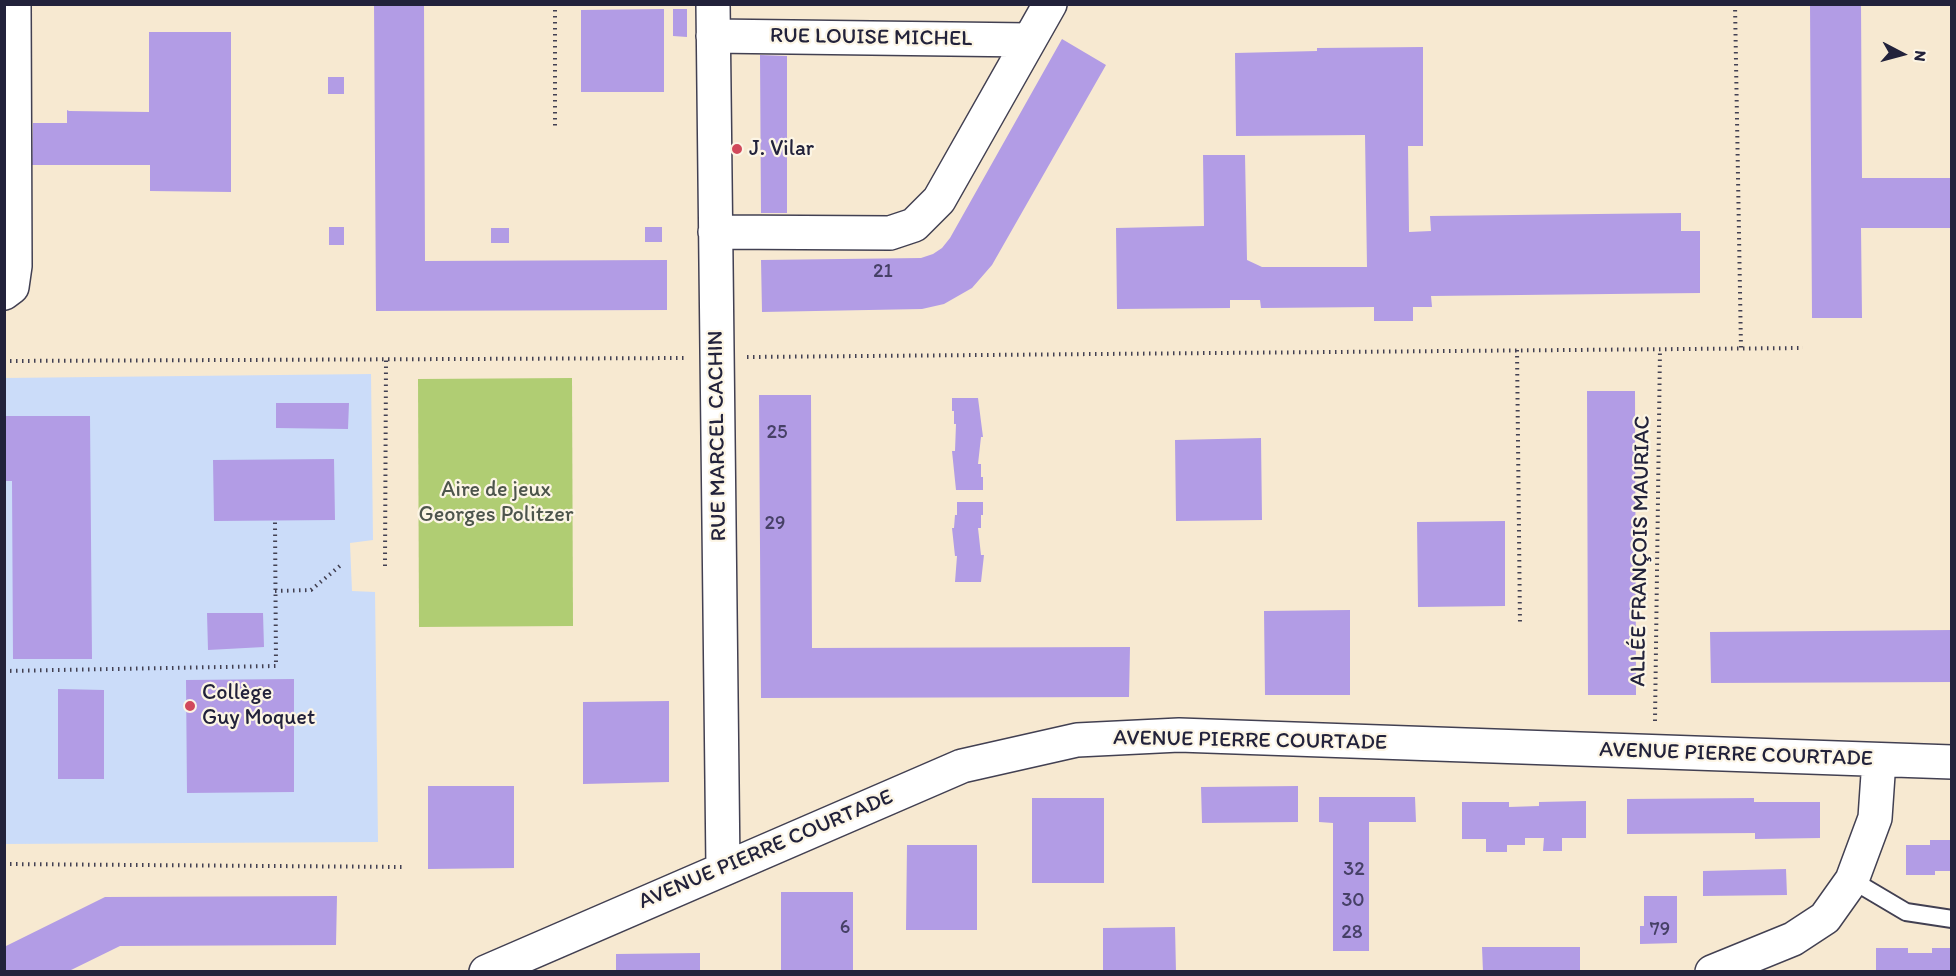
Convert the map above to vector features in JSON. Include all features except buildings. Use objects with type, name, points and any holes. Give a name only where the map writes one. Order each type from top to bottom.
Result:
[{"type":"street","points":[[10,280],[15,4]]},
{"type":"street","points":[[715,232],[890,233],[914,225],[939,200],[1050,4]]},
{"type":"street","name":"RUE LOUISE MICHEL","points":[[713,20],[1029,40]]},
{"type":"street","name":"RUE MARCEL CACHIN","points":[[713,20],[723,868]]},
{"type":"street","name":"AVENUE PIERRE COURTADE","points":[[486,972],[962,766],[1077,740],[1179,735],[1952,762]]},
{"type":"street","points":[[1712,972],[1793,939],[1825,918],[1852,880],[1875,818],[1879,760]]},
{"type":"lane","points":[[1852,880],[1906,912],[1952,919]]},
{"type":"path","points":[[555,4],[555,130]]},
{"type":"path","points":[[1735,4],[1741,349]]},
{"type":"path","points":[[4,361],[1803,348]]},
{"type":"path","name":"ALLÉE FRANÇOIS MAURIAC","points":[[1655,752],[1660,349]]},
{"type":"path","points":[[1518,350],[1520,625]]},
{"type":"path","points":[[385,566],[386,360]]},
{"type":"path","points":[[4,671],[276,666],[275,521]]},
{"type":"path","points":[[275,591],[311,590],[341,565]]},
{"type":"path","points":[[4,864],[404,867]]},
{"type":"shaded area","name":"Collège Guy Moquet","points":[[371,374],[373,540],[350,543],[352,591],[375,592],[378,842],[5,844],[4,378]]},
{"type":"green space","name":"Aire de jeux Georges Politzer","points":[[572,378],[573,626],[419,627],[418,379]]},
{"type":"place","name":"J. Vilar","points":[[737,149]]},
{"type":"place","name":"Collège Guy Moquet","points":[[190,706]]}]
